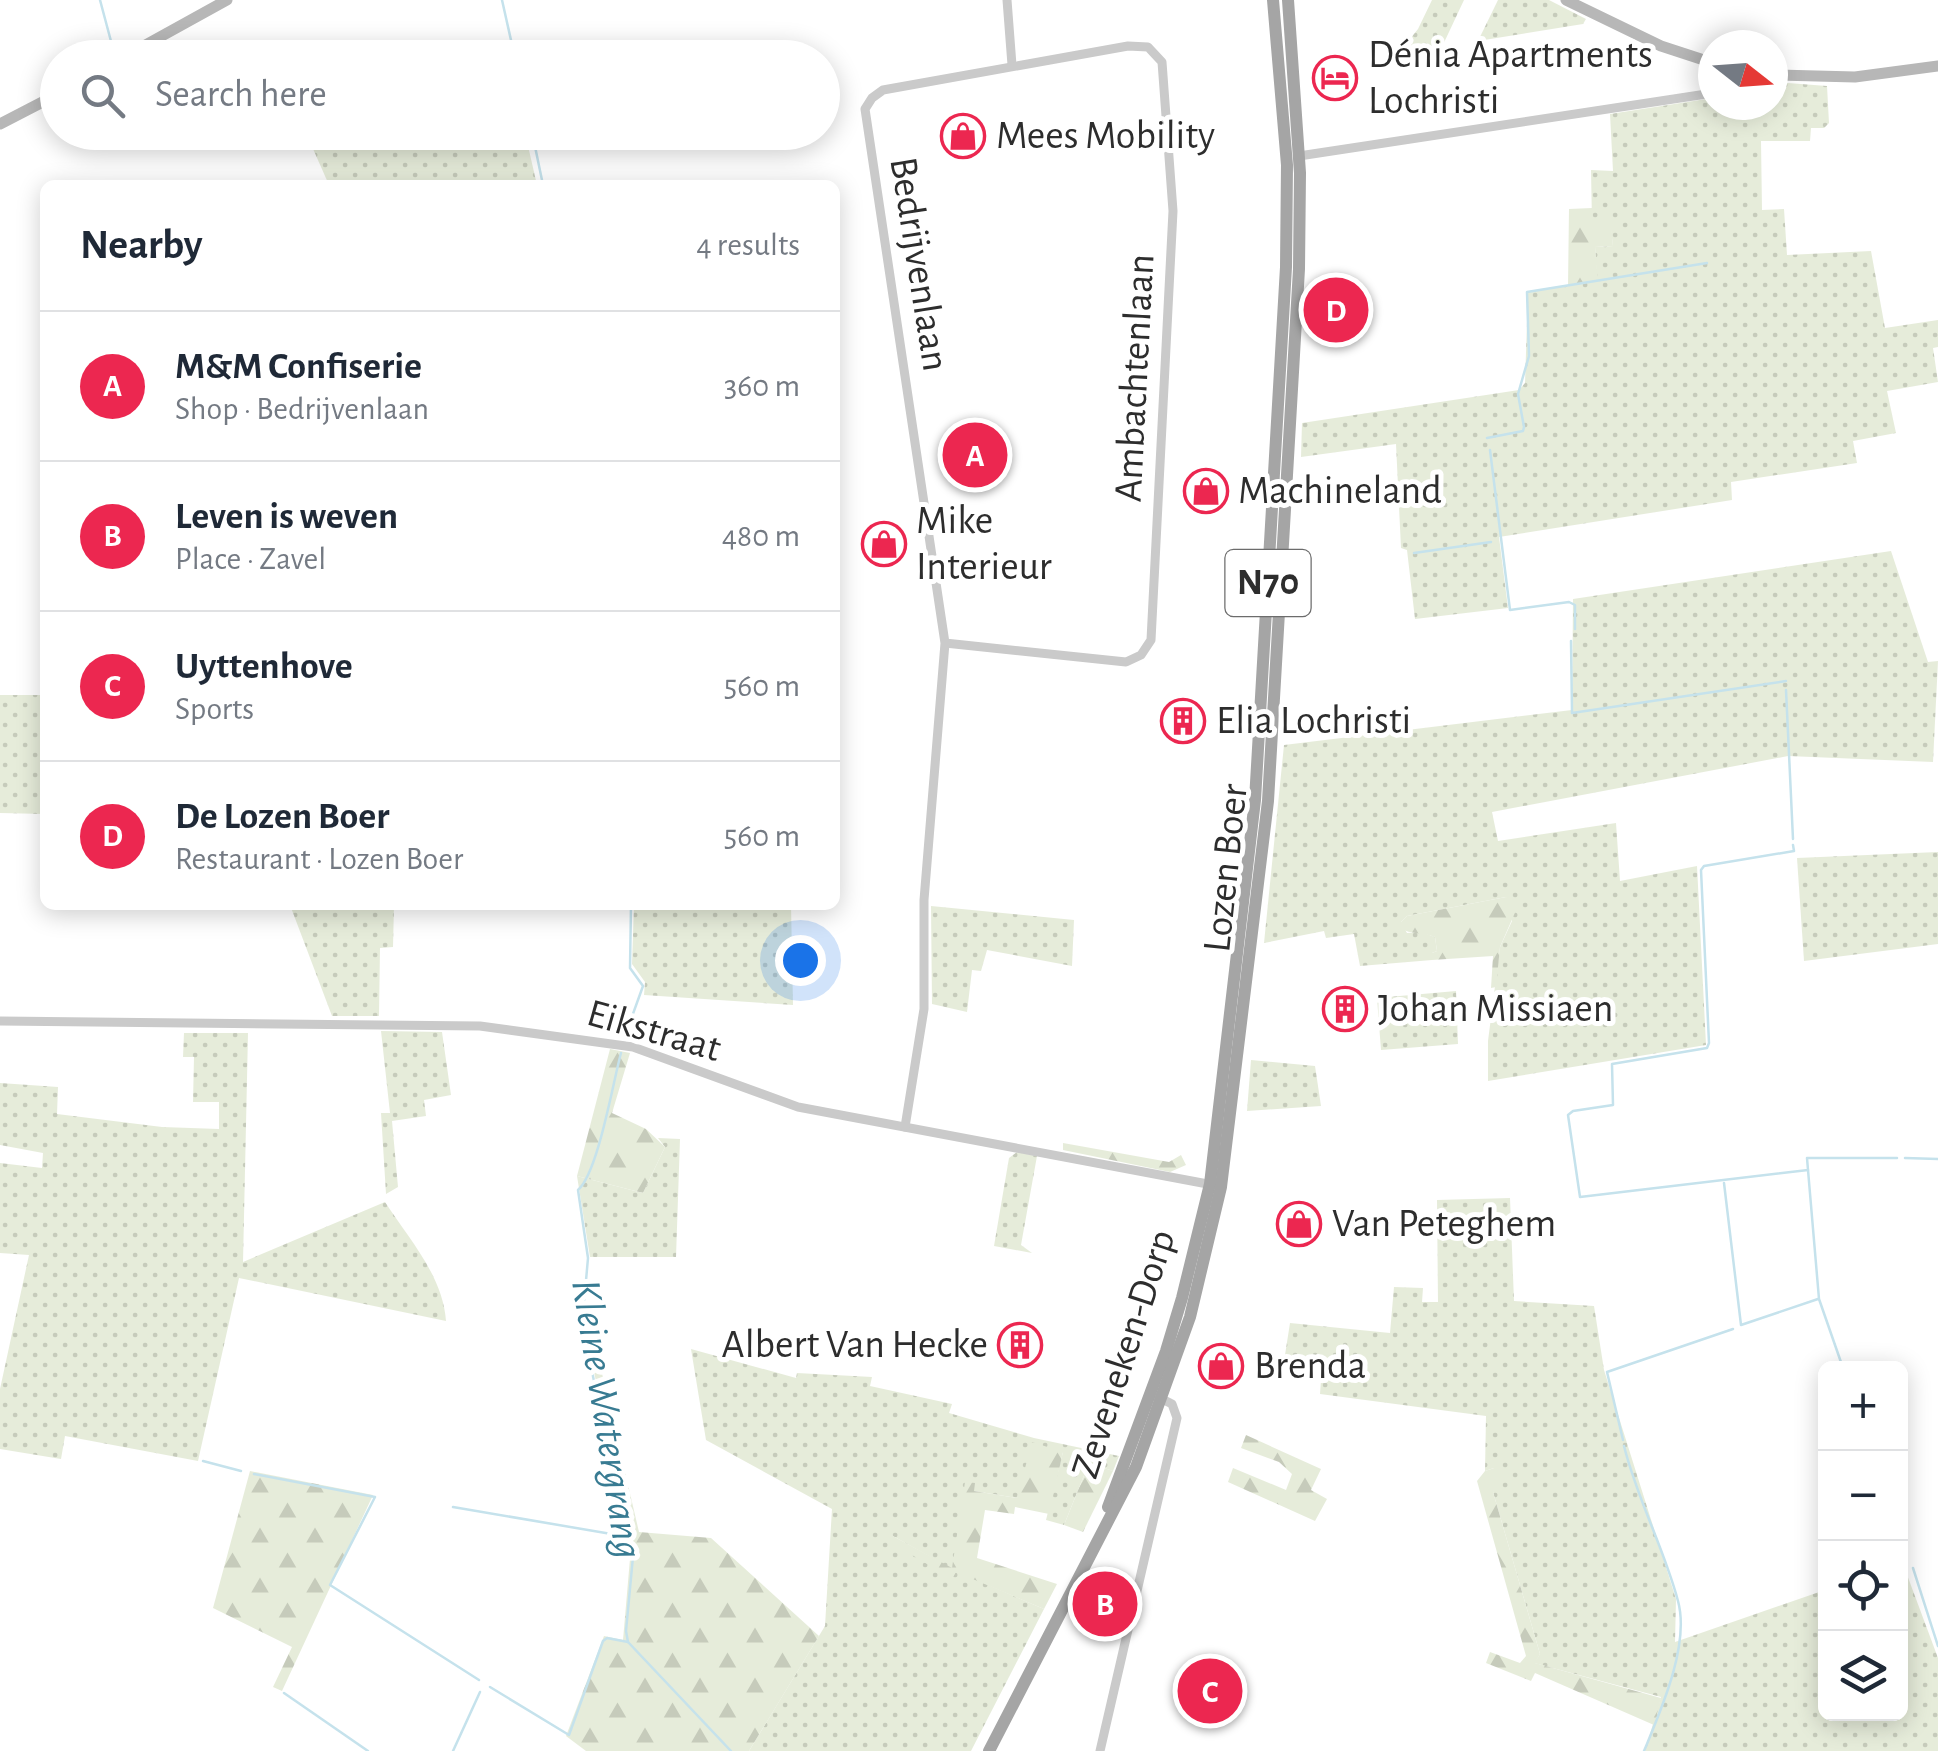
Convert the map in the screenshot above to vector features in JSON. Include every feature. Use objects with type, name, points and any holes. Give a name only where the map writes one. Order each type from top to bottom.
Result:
[{"type":"main road","points":[[155,40],[227,0]]},
{"type":"main road","name":"Lozen Boer","points":[[1216,1186],[1256,800],[1285,286],[1287,165],[1274,0]]},
{"type":"main road","name":"N70","points":[[1288,0],[1299,156]]},
{"type":"main road","points":[[1566,0],[1661,46],[1698,58]]},
{"type":"main road","points":[[1788,75],[1855,77],[1938,66]]},
{"type":"main road","points":[[0,124],[40,103]]},
{"type":"main road","name":"Lozen Boer","points":[[1216,1186],[1268,801],[1299,269],[1299,156]]},
{"type":"main road","name":"Zeveneken-Dorp","points":[[989,1751],[1097,1542],[1101,1522],[1149,1418],[1216,1186]]},
{"type":"street","points":[[1008,0],[1012,65]]},
{"type":"street","name":"Ambachtenlaan","points":[[945,643],[1126,662],[1141,655],[1151,640],[1174,211],[1162,62],[1157,53],[1138,45],[1012,65]]},
{"type":"street","name":"Bedrijvenlaan","points":[[905,1127],[924,1008],[924,900],[945,643],[865,109],[882,90],[1012,65]]},
{"type":"street","points":[[1299,156],[1698,95]]},
{"type":"street","name":"Eikstraat","points":[[0,1021],[480,1026],[633,1047],[782,1102],[1216,1186]]},
{"type":"street","points":[[1100,1751],[1174,1430],[1176,1409],[1157,1396]]},
{"type":"street","points":[[1149,1418],[1174,1430]]},
{"type":"green space","points":[[1432,0],[1464,0],[1441,49],[1412,53],[1410,39]]},
{"type":"green space","points":[[1498,0],[1549,0],[1586,19],[1583,24],[1478,41]]},
{"type":"green space","points":[[1788,83],[1827,86],[1829,123],[1824,128],[1811,128],[1810,141],[1761,141],[1762,210],[1784,209],[1787,255],[1871,251],[1885,328],[1938,320],[1938,347],[1933,348],[1938,382],[1887,391],[1896,433],[1853,441],[1857,463],[1731,482],[1732,500],[1499,537],[1508,608],[1415,619],[1407,550],[1401,548],[1396,444],[1301,457],[1302,423],[1519,390],[1525,383],[1528,292],[1597,281],[1595,247],[1613,246],[1610,222],[1592,223],[1591,170],[1613,171],[1610,114],[1698,100],[1698,120],[1788,120]]},
{"type":"green space","points":[[314,150],[529,150],[536,180],[327,180]]},
{"type":"green space","points":[[1592,208],[1593,222],[1611,222],[1613,246],[1595,247],[1598,281],[1568,286],[1569,209]]},
{"type":"green space","points":[[1891,551],[1928,662],[1938,661],[1933,762],[1788,756],[1492,812],[1498,841],[1616,823],[1620,881],[1697,866],[1706,1045],[1488,1081],[1488,1041],[1500,947],[1512,921],[1506,897],[1407,916],[1401,922],[1407,933],[1435,937],[1437,951],[1432,953],[1432,960],[1360,966],[1354,934],[1326,938],[1324,931],[1264,943],[1284,745],[1572,710],[1573,599]]},
{"type":"green space","points":[[0,695],[40,695],[40,814],[0,813]]},
{"type":"green space","points":[[1938,852],[1938,944],[1804,961],[1797,858]]},
{"type":"green space","points":[[1506,897],[1517,908],[1500,947],[1496,987],[1491,988],[1493,956],[1432,960],[1432,953],[1437,951],[1435,937],[1401,928],[1407,916]]},
{"type":"green space","points":[[931,906],[1074,920],[1072,966],[987,950],[981,971],[972,970],[967,1012],[932,1004]]},
{"type":"green space","points":[[292,910],[394,910],[393,947],[380,948],[379,1016],[332,1016]]},
{"type":"green space","points":[[634,910],[791,910],[793,1005],[644,995],[645,982],[632,964]]},
{"type":"green space","points":[[1456,991],[1458,1044],[1381,1050],[1377,998]]},
{"type":"green space","points":[[381,1031],[442,1032],[451,1095],[424,1100],[426,1116],[392,1121],[398,1187],[386,1194],[381,1113],[390,1113]]},
{"type":"green space","points":[[184,1033],[248,1033],[243,1262],[385,1202],[432,1273],[446,1321],[239,1278],[198,1461],[65,1436],[61,1459],[0,1449],[0,1389],[29,1255],[0,1253],[0,1163],[42,1168],[43,1153],[0,1145],[0,1083],[58,1087],[57,1114],[162,1127],[219,1129],[219,1102],[193,1102],[194,1057],[183,1057]]},
{"type":"green space","points":[[610,1049],[630,1053],[612,1113],[646,1129],[665,1147],[643,1193],[577,1176]]},
{"type":"green space","points":[[1251,1060],[1315,1066],[1321,1106],[1247,1111]]},
{"type":"green space","points":[[658,1138],[680,1139],[676,1257],[590,1257],[577,1176],[643,1193],[665,1147]]},
{"type":"green space","points":[[1063,1143],[1169,1162],[1181,1155],[1186,1165],[1170,1172],[1063,1150]]},
{"type":"green space","points":[[1017,1152],[1037,1156],[1021,1245],[1032,1253],[994,1246],[1009,1158]]},
{"type":"green space","points":[[1510,1198],[1514,1301],[1594,1306],[1604,1370],[1676,1599],[1675,1642],[1818,1592],[1818,1721],[1908,1721],[1908,1577],[1938,1658],[1938,1751],[1645,1751],[1661,1697],[1534,1663],[1540,1654],[1493,1492],[1494,1468],[1485,1471],[1486,1416],[1320,1394],[1322,1366],[1282,1374],[1290,1323],[1390,1333],[1394,1287],[1423,1288],[1422,1302],[1438,1302],[1437,1200]]},
{"type":"green space","points":[[691,1349],[796,1378],[797,1373],[872,1377],[870,1386],[952,1404],[949,1413],[1034,1438],[1119,1456],[1113,1471],[1089,1463],[1064,1525],[1046,1520],[1063,1452],[1017,1498],[974,1491],[952,1569],[891,1535],[952,1578],[956,1571],[1044,1609],[971,1751],[749,1751],[825,1626],[832,1509],[706,1440]]},
{"type":"green space","points":[[601,1369],[639,1532],[711,1538],[819,1636],[749,1751],[586,1751],[566,1736],[604,1636],[623,1640],[631,1547],[594,1372]]},
{"type":"green space","points":[[1246,1435],[1321,1469],[1311,1490],[1327,1499],[1315,1521],[1228,1482],[1233,1468],[1286,1490],[1292,1474],[1279,1462],[1241,1448]]},
{"type":"green space","points":[[1032,1442],[1063,1452],[1049,1514],[1015,1507],[1014,1514],[985,1510],[977,1558],[1057,1584],[1044,1609],[956,1572],[952,1579],[887,1540],[891,1535],[952,1568],[965,1482],[975,1483],[974,1491],[1017,1498]]},
{"type":"green space","points":[[1089,1463],[1113,1471],[1083,1532],[1064,1525]]},
{"type":"green space","points":[[1494,1468],[1499,1475],[1493,1492],[1540,1654],[1535,1663],[1661,1698],[1654,1725],[1535,1673],[1531,1681],[1486,1663],[1490,1652],[1520,1663],[1526,1656],[1477,1481],[1485,1471]]},
{"type":"green space","points":[[250,1471],[373,1495],[282,1691],[273,1687],[292,1647],[213,1608]]},
{"type":"waterway","points":[[100,0],[111,40]]},
{"type":"waterway","name":"Kleine Watergrang","points":[[502,0],[511,40]]},
{"type":"waterway","name":"Kleine Watergrang","points":[[536,150],[542,180]]},
{"type":"waterway","points":[[1487,438],[1523,431],[1518,394],[1529,356],[1527,292],[1707,263]]},
{"type":"waterway","points":[[1490,450],[1510,610],[1569,602],[1575,605],[1575,629]]},
{"type":"waterway","points":[[1414,553],[1491,542]]},
{"type":"waterway","points":[[1571,641],[1572,713],[1786,681]]},
{"type":"waterway","points":[[1786,690],[1793,839]]},
{"type":"waterway","points":[[1793,845],[1794,851],[1704,866],[1701,870],[1709,1043],[1707,1048],[1612,1064],[1613,1105],[1568,1115],[1580,1197],[1808,1170],[1807,1158],[1897,1158]]},
{"type":"waterway","name":"Kleine Watergrang","points":[[625,1036],[643,986],[630,968],[631,910]]},
{"type":"waterway","name":"Kleine Watergrang","points":[[621,1053],[598,1147],[578,1190],[588,1258],[584,1303],[590,1362],[626,1534],[634,1546],[626,1631],[628,1642],[731,1751]]},
{"type":"waterway","points":[[1905,1158],[1938,1159]]},
{"type":"waterway","points":[[1808,1170],[1819,1299],[1841,1361]]},
{"type":"waterway","points":[[1724,1183],[1741,1325],[1818,1299]]},
{"type":"waterway","points":[[1623,1440],[1607,1372],[1733,1329]]},
{"type":"waterway","points":[[1624,1446],[1672,1581],[1681,1618],[1672,1677],[1644,1751]]},
{"type":"waterway","points":[[203,1461],[241,1471]]},
{"type":"waterway","points":[[254,1474],[375,1497],[330,1585],[479,1680]]},
{"type":"waterway","points":[[453,1507],[629,1537]]},
{"type":"waterway","points":[[1913,1568],[1938,1646]]},
{"type":"waterway","points":[[490,1687],[569,1735],[603,1641],[607,1638],[628,1642]]},
{"type":"waterway","points":[[453,1751],[480,1692]]},
{"type":"waterway","points":[[284,1693],[368,1751]]},
{"type":"place","name":"Dénia Apartments Lochristi","points":[[1335,78]]},
{"type":"place","name":"Mees Mobility","points":[[963,136]]},
{"type":"place","name":"De Lozen Boer","points":[[1336,310]]},
{"type":"place","name":"M&M Confiserie","points":[[975,455]]},
{"type":"place","name":"Machineland","points":[[1206,491]]},
{"type":"place","name":"Mike Interieur","points":[[884,544]]},
{"type":"place","name":"Elia Lochristi","points":[[1183,721]]},
{"type":"place","name":"Johan Missiaen","points":[[1345,1009]]},
{"type":"place","name":"Van Peteghem","points":[[1299,1224]]},
{"type":"place","name":"Albert Van Hecke","points":[[1020,1345]]},
{"type":"place","name":"Brenda","points":[[1221,1366]]},
{"type":"place","name":"Leven is weven","points":[[1105,1604]]},
{"type":"place","name":"Uyttenhove","points":[[1210,1691]]}]
